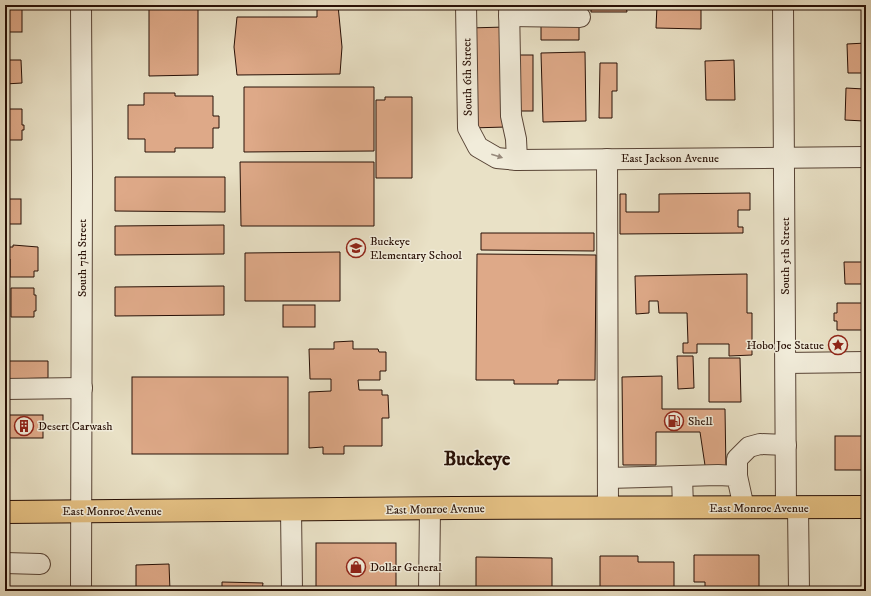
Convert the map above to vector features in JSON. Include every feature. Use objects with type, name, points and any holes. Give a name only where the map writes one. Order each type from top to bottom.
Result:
[{"type":"main road","name":"East Monroe Avenue","points":[[5,512],[866,507]]},
{"type":"street","name":"South 7th Street","points":[[80,5],[82,388],[81,591]]},
{"type":"street","name":"South 6th Street","points":[[466,5],[468,128],[478,148]]},
{"type":"street","name":"South 5th Street","points":[[784,5],[786,445],[800,591]]},
{"type":"street","points":[[517,160],[516,139],[510,116],[509,11],[580,17]]},
{"type":"street","name":"East Jackson Avenue","points":[[478,148],[497,158],[517,160],[866,157]]},
{"type":"street","points":[[606,159],[608,508]]},
{"type":"street","points":[[786,363],[866,362]]},
{"type":"street","points":[[5,389],[82,388]]},
{"type":"street","points":[[744,508],[737,476],[737,459],[749,447],[760,444],[786,445]]},
{"type":"street","points":[[608,478],[718,475],[737,476]]},
{"type":"street","points":[[682,476],[683,508]]},
{"type":"street","points":[[429,591],[430,509]]},
{"type":"street","points":[[291,510],[292,591]]},
{"type":"street","points":[[5,563],[40,564]]},
{"type":"building","points":[[5,5],[22,5],[22,32],[5,32]]},
{"type":"building","points":[[149,5],[198,5],[198,75],[149,76]]},
{"type":"building","points":[[317,5],[338,5],[342,47],[340,74],[237,75],[234,47],[237,17],[317,17]]},
{"type":"building","points":[[528,5],[584,5],[584,10],[528,10]]},
{"type":"building","points":[[591,5],[626,5],[627,12],[591,12]]},
{"type":"building","points":[[657,5],[701,5],[701,29],[656,28]]},
{"type":"building","points":[[579,22],[579,40],[541,40],[541,23]]},
{"type":"building","points":[[505,27],[506,127],[470,128],[469,28]]},
{"type":"building","points":[[866,43],[866,73],[848,73],[847,44]]},
{"type":"building","points":[[585,52],[586,121],[543,122],[541,53]]},
{"type":"building","points":[[515,55],[533,55],[533,111],[515,111]]},
{"type":"building","points":[[5,60],[21,60],[22,83],[5,84]]},
{"type":"building","points":[[734,60],[735,100],[706,100],[705,61]]},
{"type":"building","points":[[600,63],[617,63],[617,91],[612,91],[612,118],[599,118]]},
{"type":"building","points":[[244,87],[374,87],[374,151],[244,152]]},
{"type":"building","points":[[846,88],[864,89],[864,121],[845,120]]},
{"type":"building","points":[[144,93],[175,93],[175,96],[213,96],[213,116],[219,116],[219,128],[213,128],[213,148],[175,148],[175,152],[145,152],[145,139],[128,139],[128,105],[144,105]]},
{"type":"building","points":[[385,97],[412,97],[412,178],[376,178],[376,100],[385,100]]},
{"type":"building","points":[[5,109],[22,109],[22,125],[24,125],[24,130],[22,130],[22,140],[5,140]]},
{"type":"building","points":[[240,162],[374,162],[374,226],[241,226]]},
{"type":"building","points":[[115,177],[225,177],[225,212],[115,211]]},
{"type":"building","points":[[750,193],[750,210],[738,210],[738,227],[743,227],[743,233],[620,234],[620,194],[626,194],[626,212],[659,212],[659,194]]},
{"type":"building","points":[[5,199],[21,199],[21,224],[5,224]]},
{"type":"building","points":[[224,225],[224,254],[115,255],[115,226]]},
{"type":"building","points":[[481,233],[594,233],[594,251],[481,250]]},
{"type":"building","points":[[13,245],[38,247],[38,271],[34,271],[34,277],[10,277],[10,259],[5,259],[5,247],[13,247]]},
{"type":"building","points":[[340,252],[340,301],[245,301],[245,253]]},
{"type":"building","points":[[477,254],[596,255],[595,380],[558,380],[558,384],[514,384],[514,380],[476,380]]},
{"type":"building","points":[[844,262],[866,262],[866,284],[845,284]]},
{"type":"building","points":[[747,274],[747,313],[752,313],[752,355],[729,356],[729,344],[697,344],[697,353],[683,353],[683,343],[688,343],[687,313],[659,313],[658,301],[649,301],[649,313],[636,314],[635,276]]},
{"type":"building","points":[[224,286],[224,315],[115,316],[115,287]]},
{"type":"building","points":[[11,288],[34,288],[34,295],[36,295],[36,311],[34,311],[34,317],[11,317]]},
{"type":"building","points":[[837,303],[866,303],[866,330],[837,330],[837,321],[834,321],[834,313],[837,313]]},
{"type":"building","points":[[283,305],[315,305],[315,327],[283,327]]},
{"type":"building","points":[[353,341],[353,349],[378,349],[379,352],[386,352],[386,371],[380,371],[380,380],[358,380],[359,390],[382,390],[382,395],[388,395],[389,418],[382,418],[382,446],[344,446],[344,454],[323,454],[323,447],[309,448],[309,392],[331,391],[331,379],[310,379],[309,349],[334,349],[334,342]]},
{"type":"building","points":[[677,356],[693,356],[694,388],[678,389]]},
{"type":"building","points":[[709,358],[740,358],[741,402],[709,402]]},
{"type":"building","points":[[5,361],[48,361],[48,378],[5,379]]},
{"type":"building","name":"Shell","points":[[662,376],[662,409],[725,409],[726,472],[706,472],[700,432],[656,432],[656,465],[623,465],[622,377]]},
{"type":"building","points":[[132,377],[288,377],[288,454],[132,454]]},
{"type":"building","name":"Desert Carwash","points":[[5,415],[43,415],[43,438],[5,438]]},
{"type":"building","points":[[835,436],[866,436],[866,470],[835,470]]},
{"type":"building","name":"Dollar General","points":[[316,543],[396,543],[396,591],[316,591]]},
{"type":"building","points":[[694,555],[759,555],[759,591],[705,591],[705,582],[694,582]]},
{"type":"building","points":[[600,556],[638,556],[638,562],[674,562],[674,591],[600,591]]},
{"type":"building","points":[[476,557],[552,558],[552,591],[476,591]]},
{"type":"building","points":[[169,564],[170,591],[136,591],[136,565]]},
{"type":"building","points":[[222,582],[263,583],[262,591],[222,591]]},
{"type":"place","name":"Buckeye Elementary School","points":[[356,248]]},
{"type":"place","name":"Hobo Joe Statue","points":[[838,345]]},
{"type":"place","name":"Shell","points":[[674,421]]},
{"type":"place","name":"Desert Carwash","points":[[24,426]]},
{"type":"place","name":"Dollar General","points":[[356,567]]},
{"type":"district","name":"Buckeye","points":[[477,458]]}]
